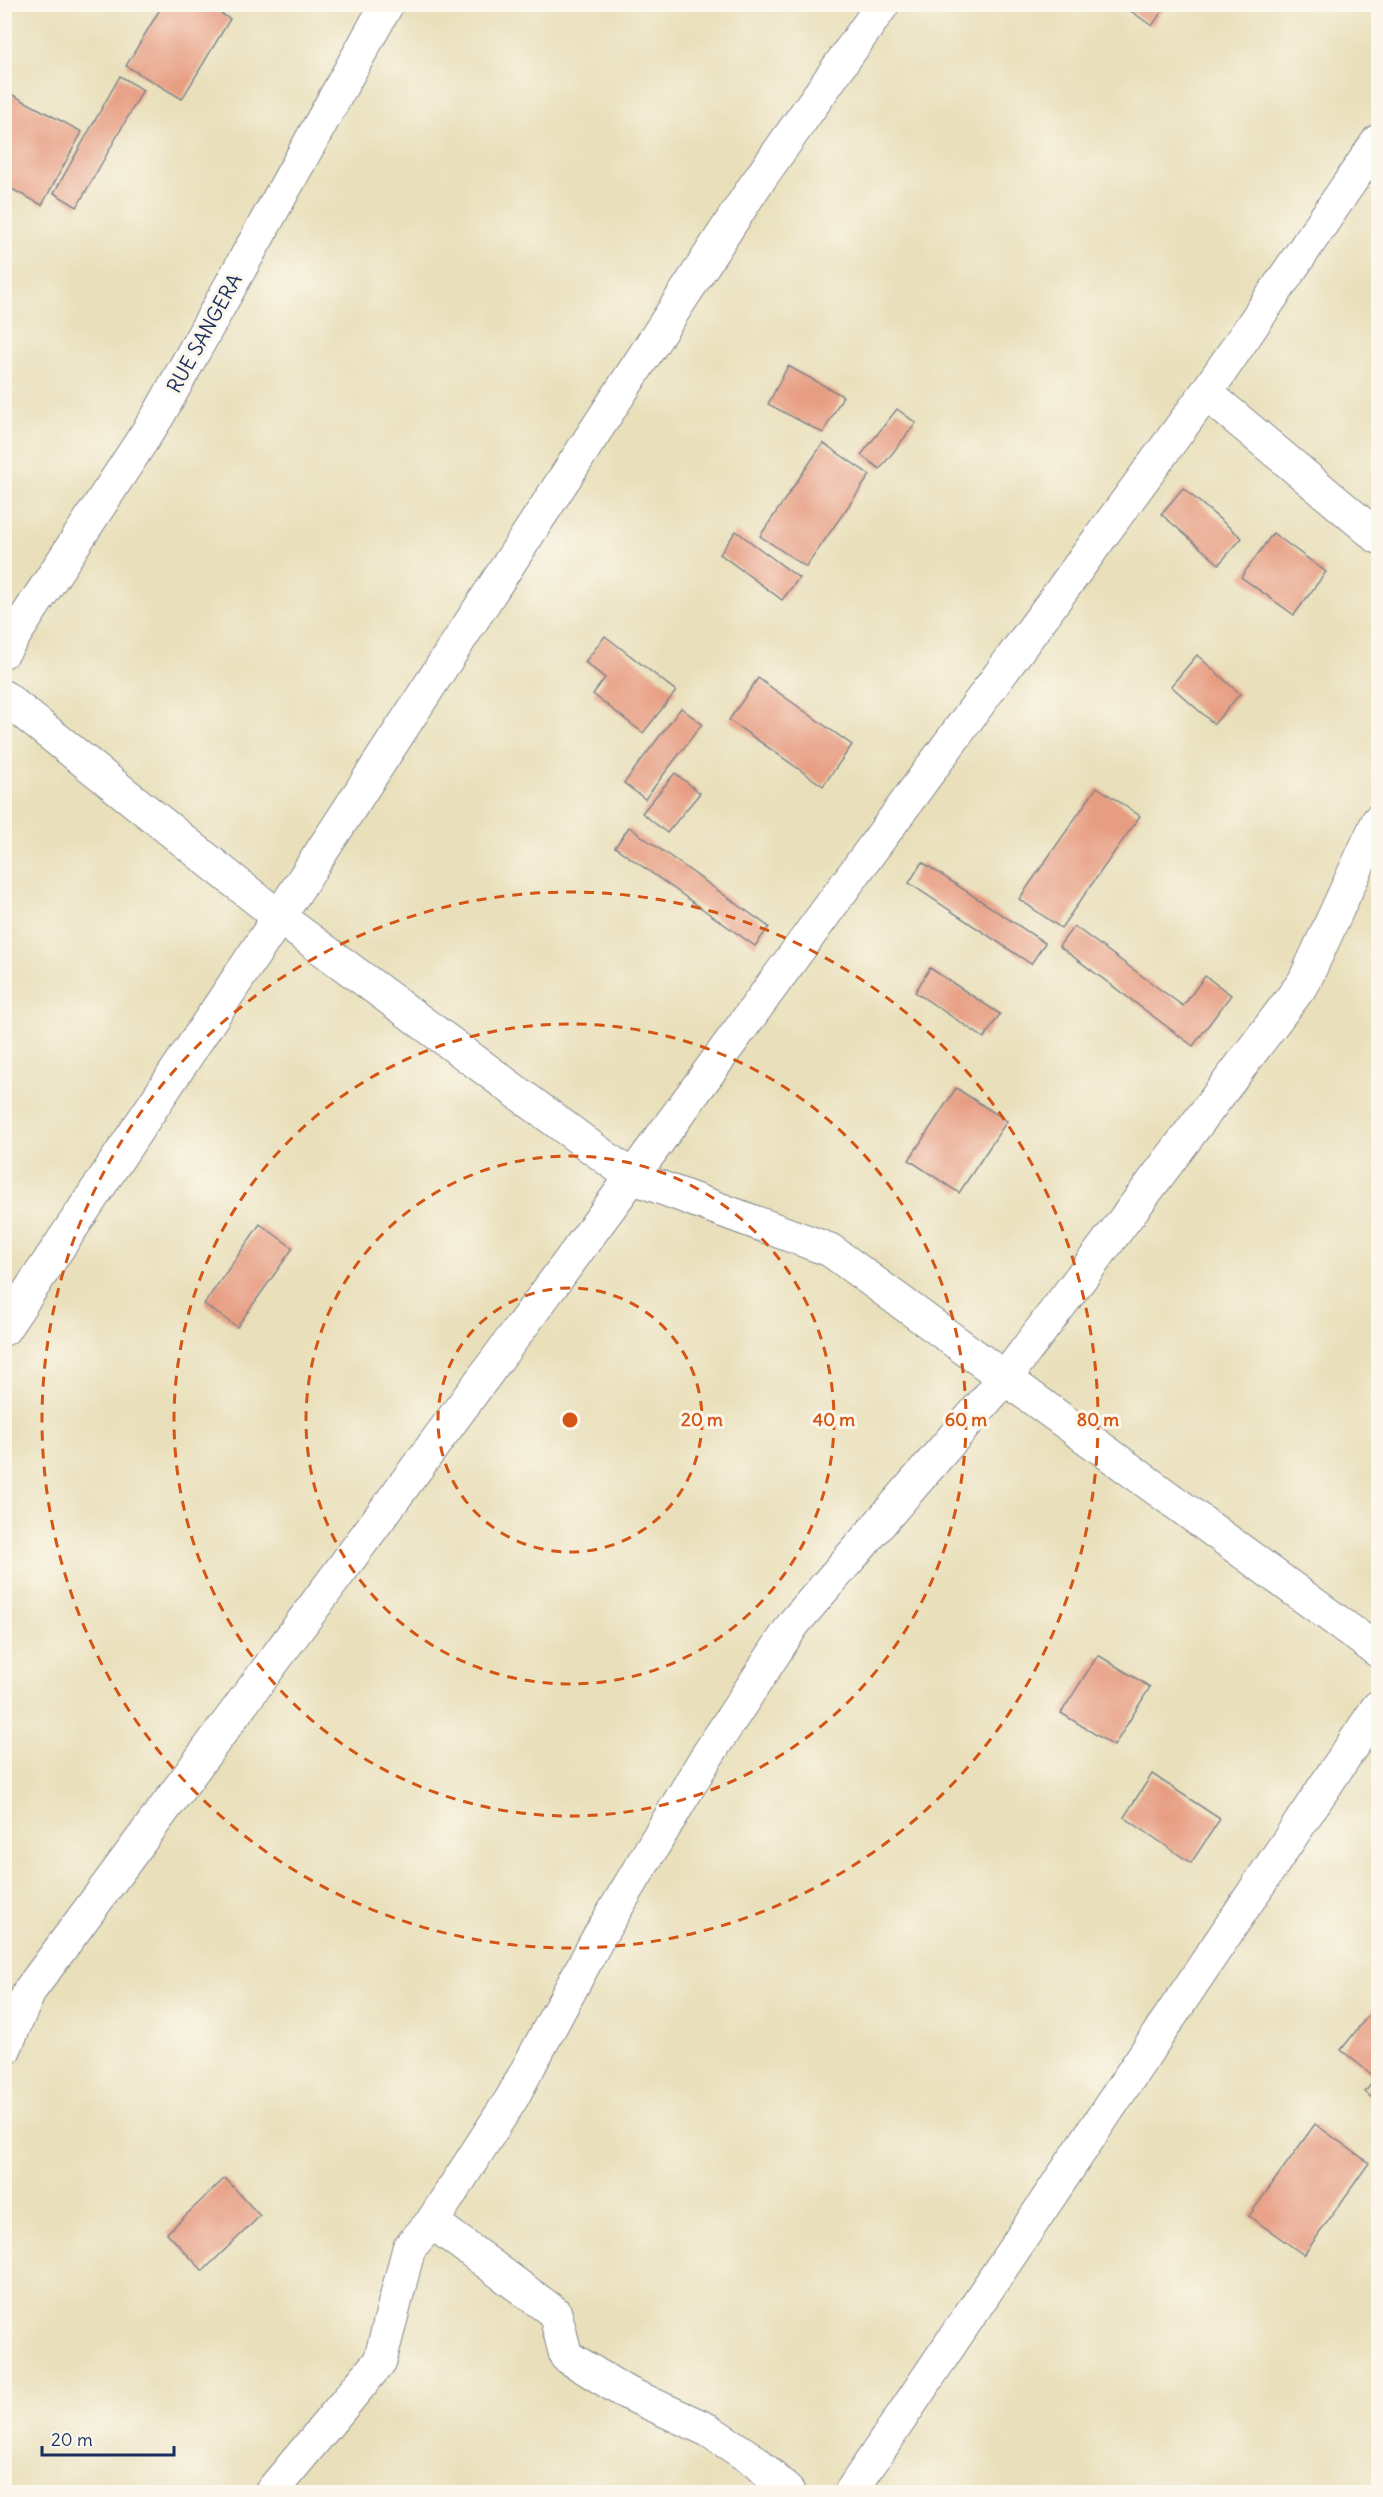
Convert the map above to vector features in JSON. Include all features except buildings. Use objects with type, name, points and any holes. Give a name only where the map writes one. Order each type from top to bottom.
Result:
[{"type":"street","name":"RUE SANGERA","points":[[4,651],[158,416],[387,4]]},
{"type":"street","points":[[4,1329],[16,1289],[279,917],[754,187],[883,4]]},
{"type":"street","points":[[4,2050],[30,1990],[632,1177],[1206,393],[1378,141]]},
{"type":"street","points":[[1206,393],[1378,537]]},
{"type":"street","points":[[4,697],[279,917],[632,1177],[830,1250],[1378,1651]]},
{"type":"street","points":[[271,2493],[380,2361],[409,2248],[432,2222],[512,2098],[597,1940],[705,1759],[794,1623],[1005,1378],[1304,982],[1378,822]]},
{"type":"street","points":[[851,2493],[1378,1707]]},
{"type":"street","points":[[432,2222],[555,2313],[566,2356],[623,2391],[708,2430],[755,2461],[788,2493]]}]
